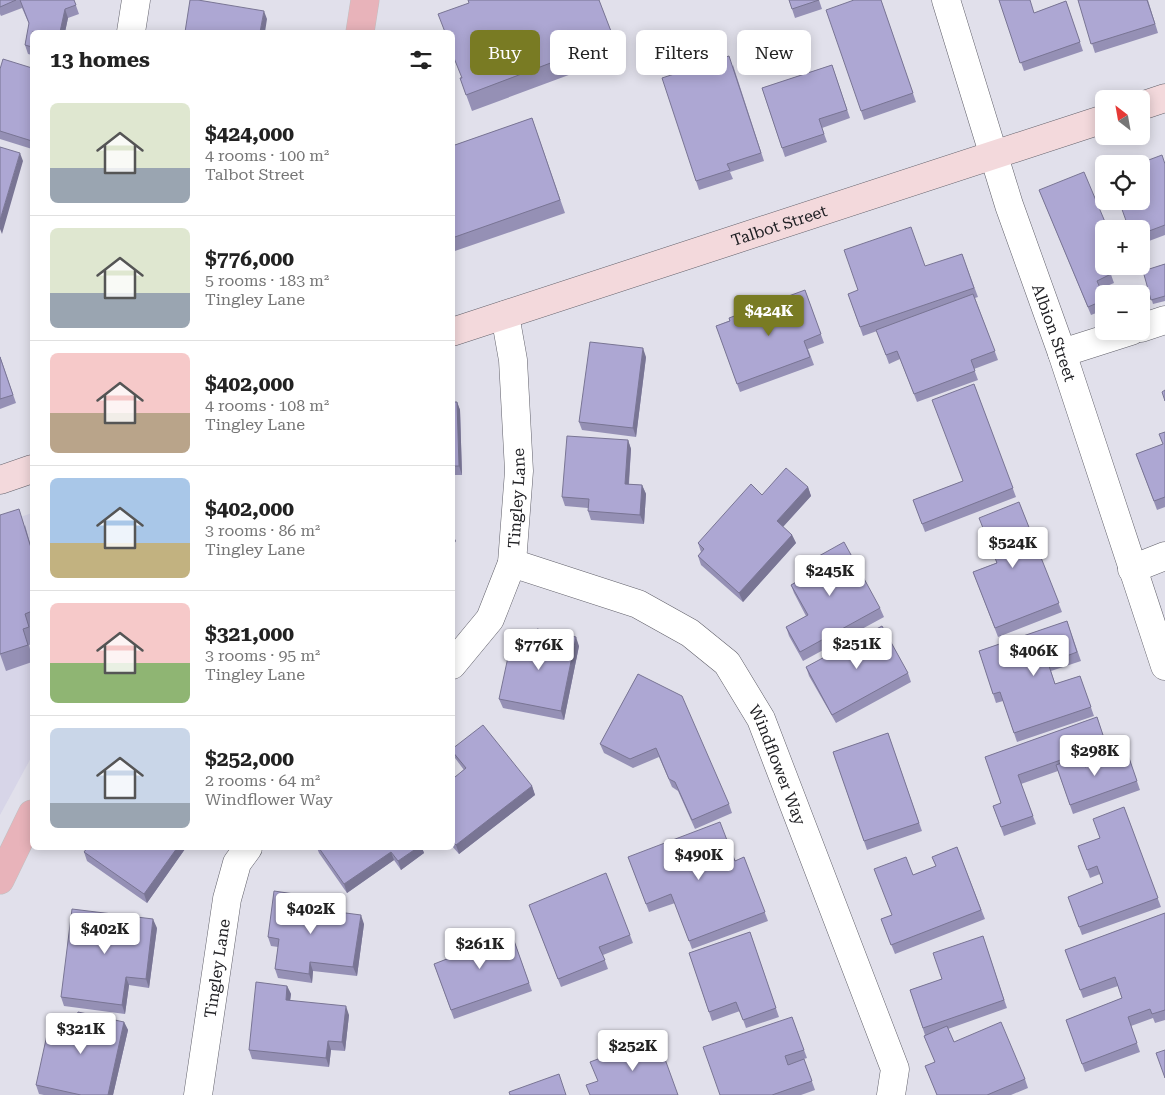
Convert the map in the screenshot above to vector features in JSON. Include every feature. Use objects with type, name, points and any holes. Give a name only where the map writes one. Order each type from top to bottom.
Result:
[{"type":"main road","points":[[360,30],[365,0]]},
{"type":"main road","points":[[1150,103],[1165,98]]},
{"type":"main road","name":"Talbot Street","points":[[455,331],[1095,122]]},
{"type":"main road","points":[[0,480],[30,470]]},
{"type":"main road","points":[[0,880],[30,818]]},
{"type":"street","points":[[131,30],[136,0]]},
{"type":"street","name":"Albion Street","points":[[946,0],[1009,205],[1062,353],[1165,666]]},
{"type":"street","name":"Tingley Lane","points":[[455,661],[490,619],[512,563],[518,471],[513,360],[505,315]]},
{"type":"street","points":[[1150,325],[1165,320]]},
{"type":"street","points":[[1062,353],[1103,340]]},
{"type":"street","points":[[1132,569],[1165,556]]},
{"type":"street","name":"Windflower Way","points":[[512,563],[638,604],[690,633],[727,664],[761,719],[895,1069],[891,1095]]},
{"type":"street","name":"Tingley Lane","points":[[198,1095],[227,899],[237,863],[247,850]]},
{"type":"shaded area","points":[[30,514],[30,760],[0,815],[0,524]]},
{"type":"building","points":[[0,0],[16,0],[0,7]]},
{"type":"building","points":[[20,0],[74,0],[76,5],[65,9],[60,30],[30,30],[30,46],[25,45],[29,23]]},
{"type":"building","points":[[190,0],[264,11],[260,30],[185,30]]},
{"type":"building","points":[[468,0],[599,0],[611,30],[550,30],[550,63],[540,67],[540,30],[470,30],[470,75],[519,75],[466,95],[455,60],[455,30],[444,30],[438,14],[469,3]]},
{"type":"building","points":[[789,0],[819,0],[792,9]]},
{"type":"building","points":[[854,0],[881,0],[913,93],[861,111],[826,10]]},
{"type":"building","points":[[999,0],[1030,0],[1034,13],[1066,1],[1080,42],[1020,63]]},
{"type":"building","points":[[1078,0],[1147,0],[1155,24],[1091,44]]},
{"type":"building","points":[[729,56],[761,153],[727,164],[730,170],[696,181],[662,78],[671,75],[727,75],[727,57]]},
{"type":"building","points":[[3,59],[30,67],[30,140],[0,131],[0,69]]},
{"type":"building","points":[[832,65],[847,110],[819,119],[824,134],[782,148],[762,88],[802,75],[811,75],[811,72]]},
{"type":"building","points":[[532,118],[560,200],[455,237],[455,145]]},
{"type":"building","points":[[0,147],[20,153],[0,220]]},
{"type":"building","points":[[1162,155],[1165,164],[1165,225],[1150,231],[1150,220],[1126,220],[1122,210],[1150,210],[1150,160]]},
{"type":"building","points":[[1084,172],[1095,198],[1095,210],[1100,210],[1104,220],[1095,220],[1095,275],[1109,275],[1097,281],[1099,285],[1095,285],[1095,304],[1088,307],[1039,190]]},
{"type":"building","points":[[911,227],[925,266],[962,254],[974,288],[860,327],[848,294],[858,290],[844,250]]},
{"type":"building","points":[[1165,264],[1165,296],[1151,300],[1150,285],[1147,285],[1144,275],[1150,275],[1150,269]]},
{"type":"building","points":[[805,290],[821,334],[804,341],[810,357],[737,384],[716,326],[730,321],[729,318]]},
{"type":"building","points":[[973,294],[995,351],[971,360],[975,371],[914,394],[897,351],[886,355],[876,330]]},
{"type":"building","points":[[590,342],[643,348],[633,428],[579,422]]},
{"type":"building","points":[[0,357],[13,395],[0,399]]},
{"type":"building","points":[[974,384],[1013,488],[922,524],[913,500],[963,481],[932,400]]},
{"type":"building","points":[[1165,390],[1165,401],[1162,392]]},
{"type":"building","points":[[455,402],[457,402],[459,466],[455,466]]},
{"type":"building","points":[[1165,432],[1165,497],[1154,501],[1136,454],[1163,444],[1159,434]]},
{"type":"building","points":[[567,436],[628,440],[625,484],[642,485],[640,515],[588,511],[589,499],[562,497]]},
{"type":"building","points":[[786,468],[808,487],[777,521],[792,535],[739,593],[698,556],[704,549],[698,543],[751,484],[762,495]]},
{"type":"building","points":[[1019,502],[1059,603],[995,628],[973,572],[997,563],[979,518]]},
{"type":"building","points":[[19,509],[30,545],[30,612],[25,614],[29,627],[23,629],[28,645],[0,654],[0,515]]},
{"type":"building","points":[[844,542],[880,608],[800,652],[786,627],[808,615],[791,585],[807,576],[801,566]]},
{"type":"building","points":[[1067,621],[1077,652],[1048,663],[1055,684],[1080,676],[1091,707],[1014,733],[1000,692],[993,694],[979,651]]},
{"type":"building","points":[[882,626],[908,673],[832,715],[806,667]]},
{"type":"building","points":[[537,629],[576,637],[561,711],[499,699],[511,643],[534,648]]},
{"type":"building","points":[[638,674],[682,696],[729,804],[692,820],[675,782],[669,779],[656,748],[630,759],[600,744]]},
{"type":"building","points":[[1097,717],[1106,744],[1018,775],[1033,816],[1001,827],[993,806],[1001,803],[985,757]]},
{"type":"building","points":[[483,725],[532,786],[456,845],[455,777],[466,768],[455,755],[455,747]]},
{"type":"building","points":[[888,733],[919,823],[864,841],[833,752]]},
{"type":"building","points":[[1127,752],[1137,781],[1070,805],[1056,765],[1081,756],[1085,767]]},
{"type":"building","points":[[1124,807],[1158,898],[1079,927],[1068,897],[1103,883],[1097,866],[1087,870],[1078,846],[1100,838],[1093,819]]},
{"type":"building","points":[[720,822],[735,861],[744,857],[765,912],[689,941],[671,894],[646,904],[628,857]]},
{"type":"building","points":[[957,847],[981,910],[891,945],[881,919],[892,915],[874,869],[906,857],[913,875],[936,866],[932,857]]},
{"type":"building","points":[[86,850],[176,850],[144,894],[84,852]]},
{"type":"building","points":[[320,850],[414,850],[398,861],[391,852],[344,884]]},
{"type":"building","points":[[606,873],[630,935],[599,947],[605,960],[558,979],[529,905]]},
{"type":"building","points":[[274,891],[301,895],[300,907],[361,915],[353,967],[310,962],[309,974],[275,969],[279,939],[268,937]]},
{"type":"building","points":[[72,909],[153,919],[146,979],[126,977],[122,1005],[61,997]]},
{"type":"building","points":[[1165,913],[1165,1010],[1152,1014],[1150,1009],[1128,1017],[1137,1043],[1082,1064],[1066,1020],[1122,998],[1115,977],[1080,990],[1065,950]]},
{"type":"building","points":[[471,931],[477,947],[512,935],[529,983],[451,1010],[434,964],[452,957],[446,939]]},
{"type":"building","points":[[750,932],[776,1008],[743,1020],[736,1002],[709,1012],[689,953]]},
{"type":"building","points":[[983,936],[1004,1000],[923,1028],[910,990],[942,979],[933,953]]},
{"type":"building","points":[[256,982],[287,986],[286,1000],[346,1006],[342,1042],[328,1041],[326,1058],[249,1050]]},
{"type":"building","points":[[78,1012],[124,1022],[108,1095],[81,1095],[36,1085],[50,1021],[74,1026]]},
{"type":"building","points":[[792,1017],[804,1050],[785,1056],[788,1065],[804,1059],[812,1081],[772,1095],[720,1095],[703,1047]]},
{"type":"building","points":[[1001,1022],[1025,1079],[987,1095],[937,1095],[925,1066],[935,1062],[924,1036],[947,1026],[954,1042]]},
{"type":"building","points":[[657,1037],[678,1095],[590,1095],[586,1085],[598,1081],[590,1062]]},
{"type":"building","points":[[1165,1050],[1165,1078],[1156,1053]]},
{"type":"building","points":[[559,1074],[566,1095],[510,1095],[509,1092]]}]
